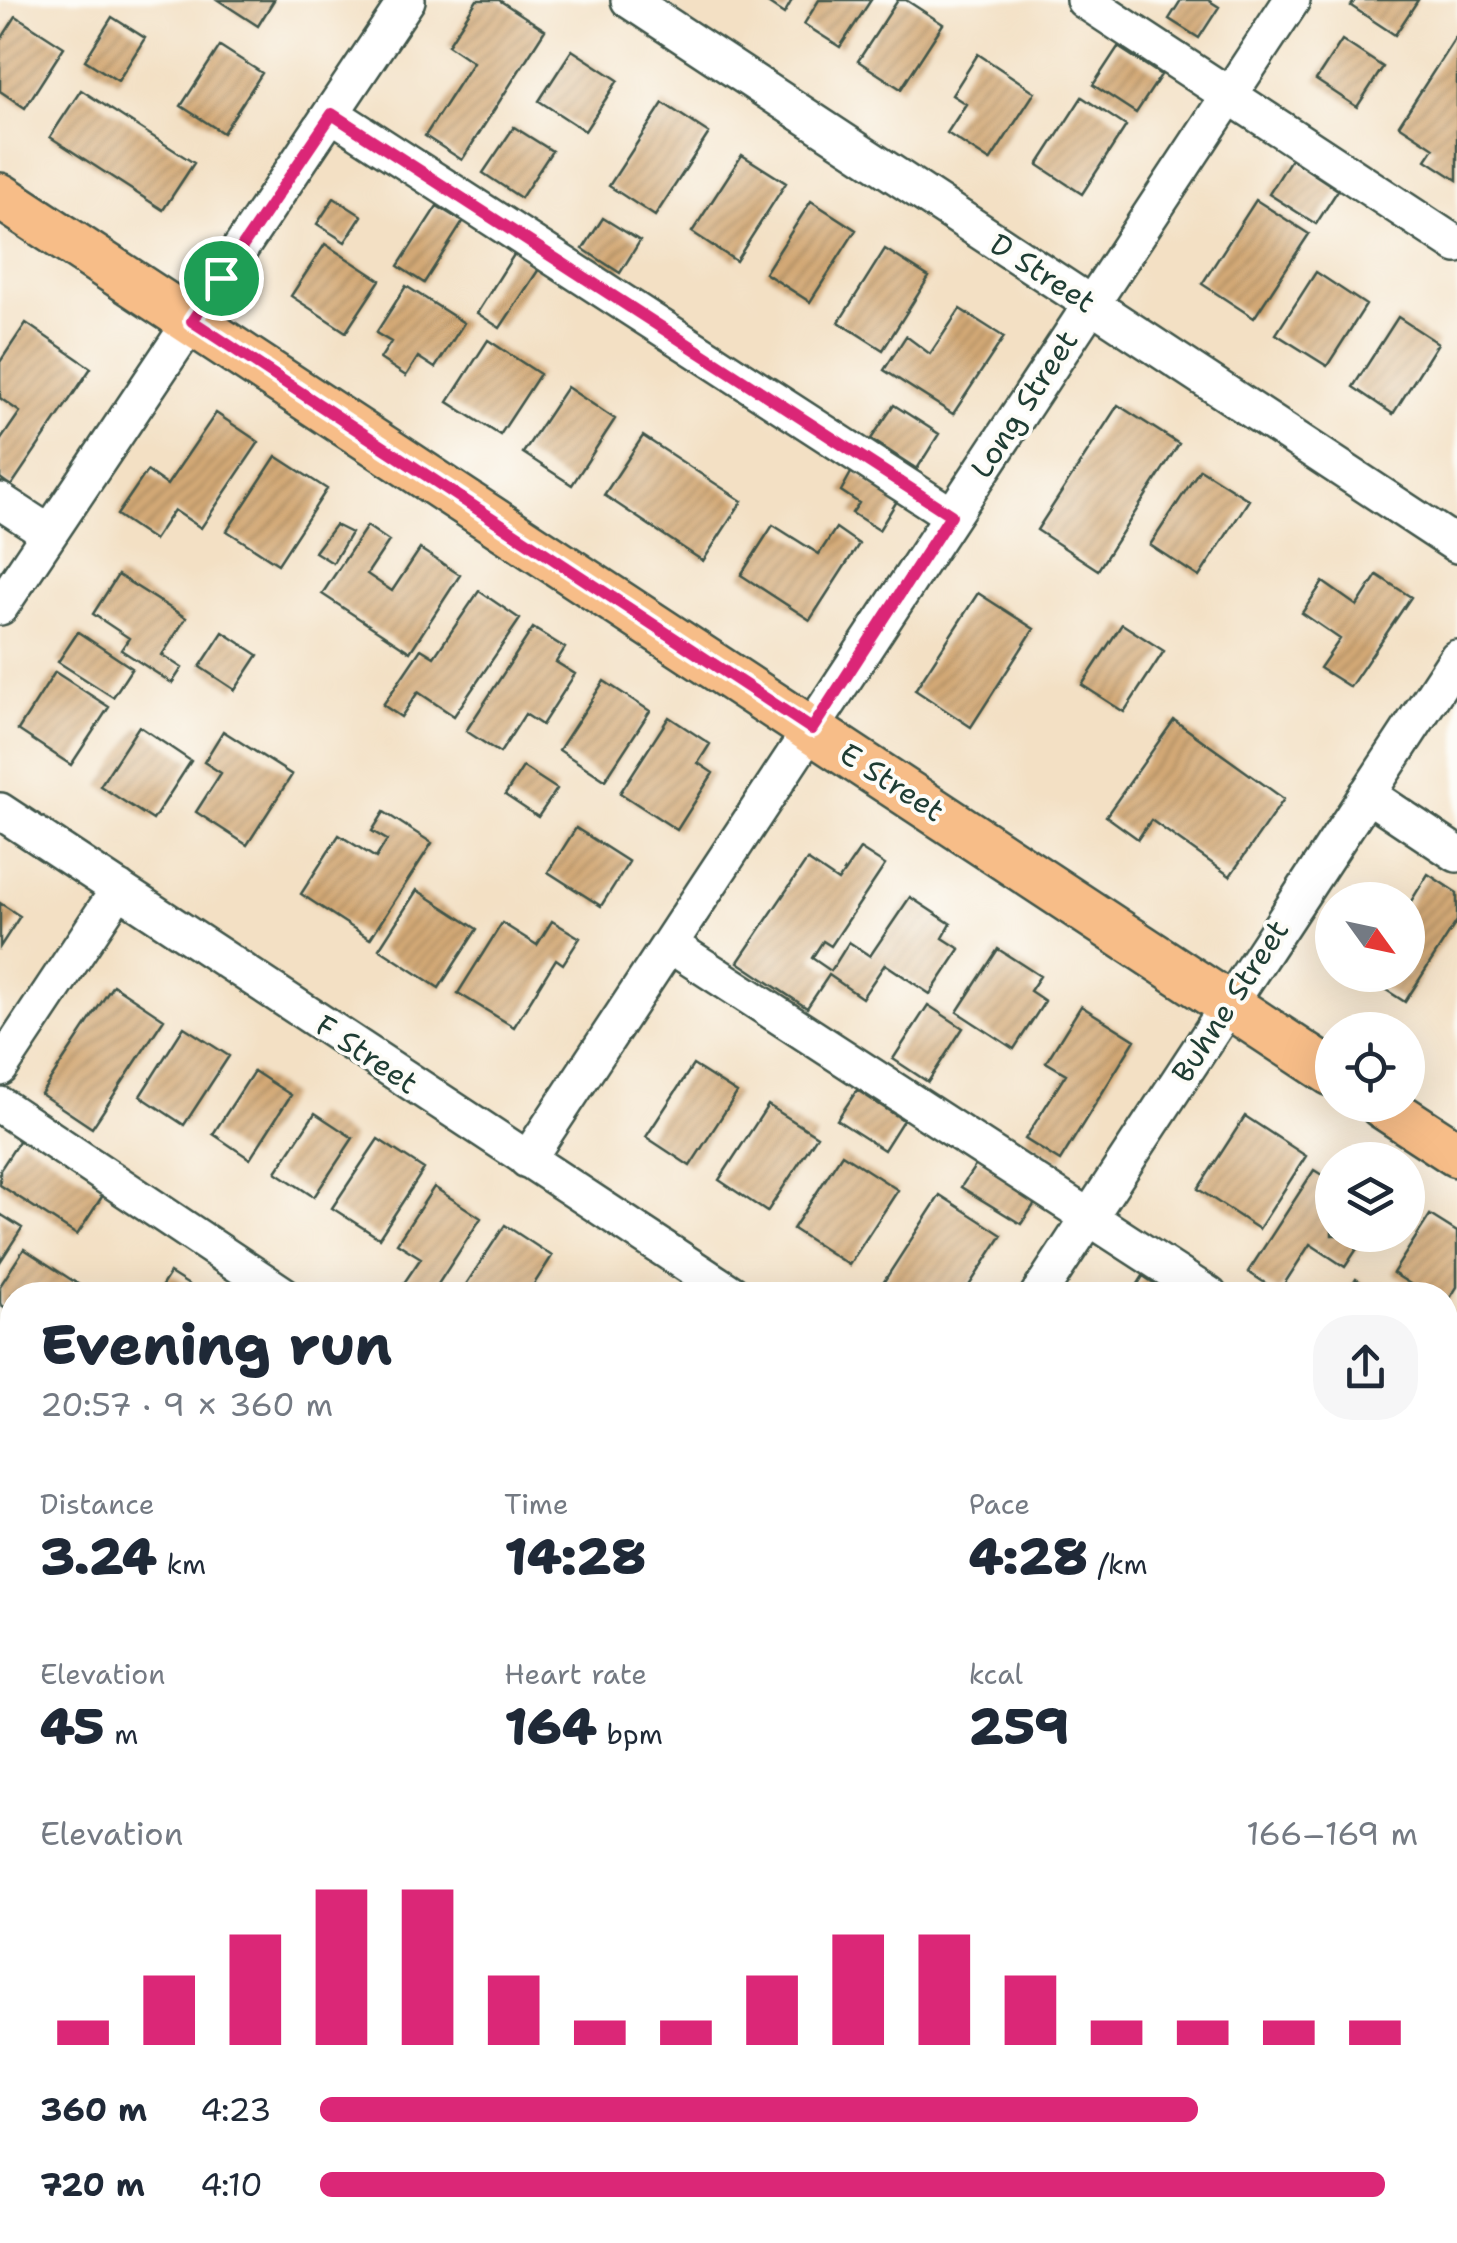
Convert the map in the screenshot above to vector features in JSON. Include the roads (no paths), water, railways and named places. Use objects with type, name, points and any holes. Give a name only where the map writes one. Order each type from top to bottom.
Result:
[{"type":"main road","name":"E Street","points":[[0,196],[1315,1061]]},
{"type":"main road","points":[[1408,1122],[1457,1154]]},
{"type":"street","points":[[0,607],[407,0]]},
{"type":"street","name":"D Street","points":[[629,0],[1457,545]]},
{"type":"street","points":[[1084,0],[1457,246]]},
{"type":"street","name":"Long Street","points":[[527,1160],[1292,0]]},
{"type":"street","points":[[332,114],[951,515]]},
{"type":"street","points":[[0,501],[48,533]]},
{"type":"street","name":"Buhne Street","points":[[1046,1282],[1457,658]]},
{"type":"street","points":[[1367,794],[1457,854]]},
{"type":"street","name":"F Street","points":[[0,811],[714,1282]]},
{"type":"street","points":[[0,1068],[119,889]]},
{"type":"street","points":[[670,944],[1189,1282]]},
{"type":"street","points":[[0,1105],[265,1282]]}]
